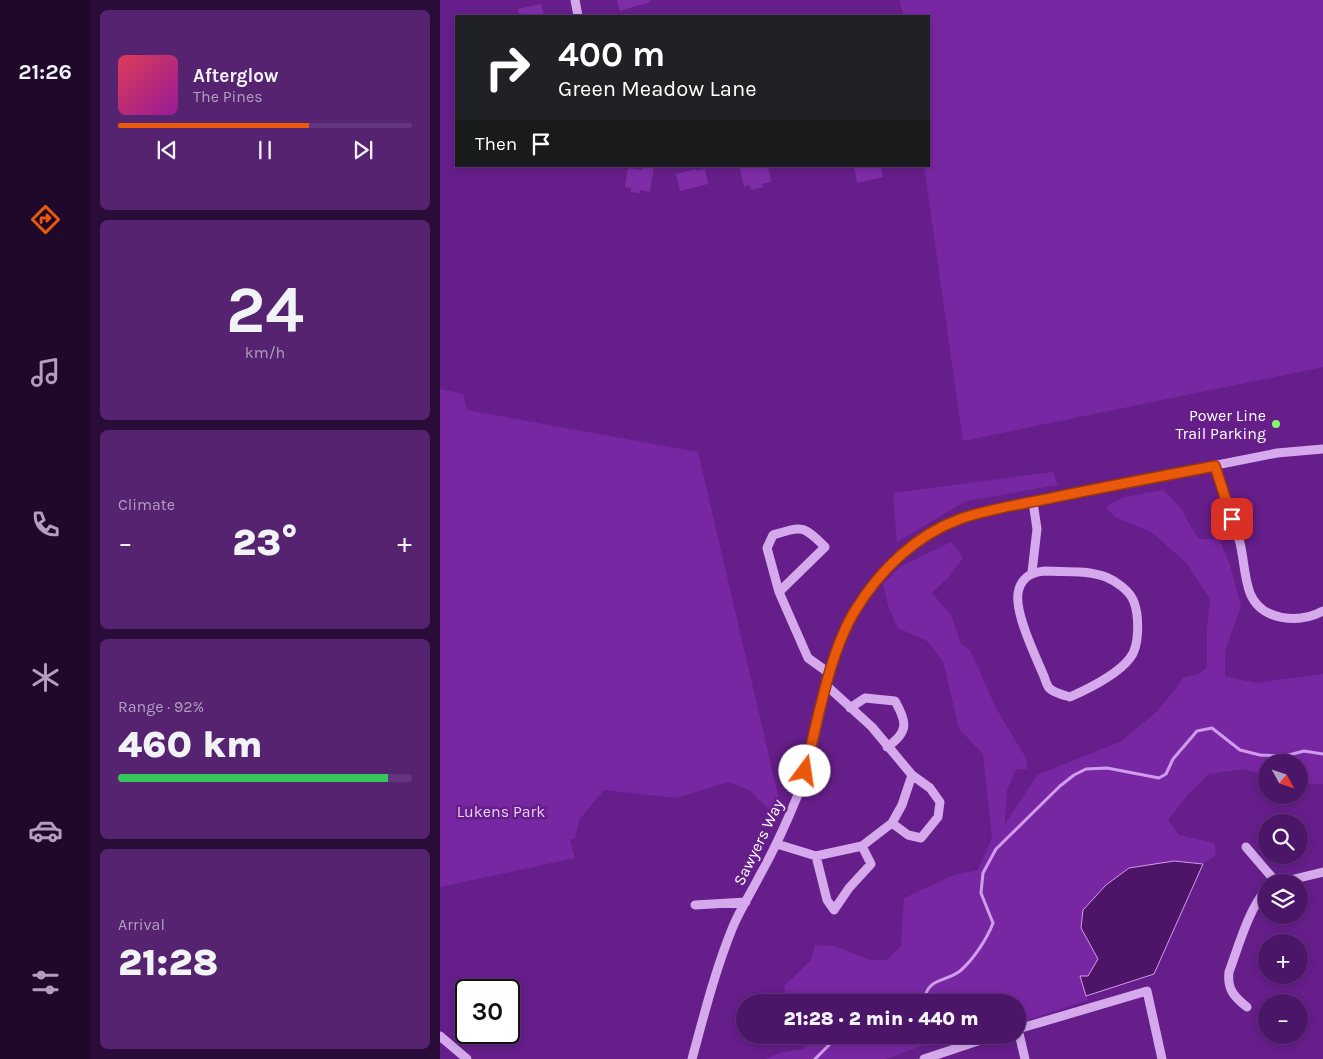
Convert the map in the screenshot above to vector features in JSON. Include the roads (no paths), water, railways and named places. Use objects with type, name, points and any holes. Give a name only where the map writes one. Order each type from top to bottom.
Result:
[{"type":"street","points":[[575,0],[578,15]]},
{"type":"street","name":"Sawyers Way","points":[[692,1059],[715,974],[732,927],[777,844],[801,786],[830,673],[841,641],[855,610],[879,576],[908,548],[933,532],[959,520],[996,509],[1277,453],[1323,449]]},
{"type":"street","points":[[1215,466],[1240,544],[1250,594],[1259,606],[1270,614],[1287,620],[1307,618],[1323,612]]},
{"type":"street","points":[[1032,572],[1090,573],[1107,577],[1117,583],[1134,602],[1138,634],[1132,657],[1123,666],[1086,690],[1070,697],[1058,694],[1049,688],[1027,639],[1018,601],[1018,590],[1032,572],[1037,529],[1033,502]]},
{"type":"street","points":[[779,592],[825,547],[810,532],[795,528],[773,535],[767,548],[779,592],[808,658],[830,673]]},
{"type":"street","points":[[827,686],[872,726],[912,775],[930,788],[940,802],[938,817],[921,838],[908,835],[892,823]]},
{"type":"street","points":[[850,708],[865,698],[895,701],[903,714],[904,725],[899,738],[887,746]]},
{"type":"street","points":[[777,844],[816,856],[862,846],[892,823],[902,805],[912,775]]},
{"type":"street","points":[[816,856],[827,900],[834,910],[849,888],[871,864],[862,846]]},
{"type":"street","points":[[1246,847],[1269,874]]},
{"type":"street","points":[[1308,876],[1323,872]]},
{"type":"street","points":[[1247,1007],[1232,993],[1228,980],[1229,972],[1258,901]]},
{"type":"street","points":[[695,905],[746,902]]},
{"type":"street","points":[[1026,1027],[1147,991],[1162,1059]]},
{"type":"street","points":[[440,1036],[467,1059]]},
{"type":"street","points":[[924,1059],[969,1044]]},
{"type":"street","points":[[1022,1044],[1025,1059]]},
{"type":"waterway","points":[[926,994],[932,984],[960,971],[970,961],[987,936],[993,923],[981,893],[983,873],[996,849],[1060,786],[1074,775],[1086,769],[1107,768],[1159,778],[1166,774],[1173,759],[1197,731],[1212,728],[1240,750],[1260,755],[1285,756],[1304,751],[1323,754]]},
{"type":"waterway","points":[[815,1059],[830,1044]]},
{"type":"place","name":"Power Line Trail Parking","points":[[1276,424]]},
{"type":"park label","name":"Lukens Park","points":[[501,811]]}]
